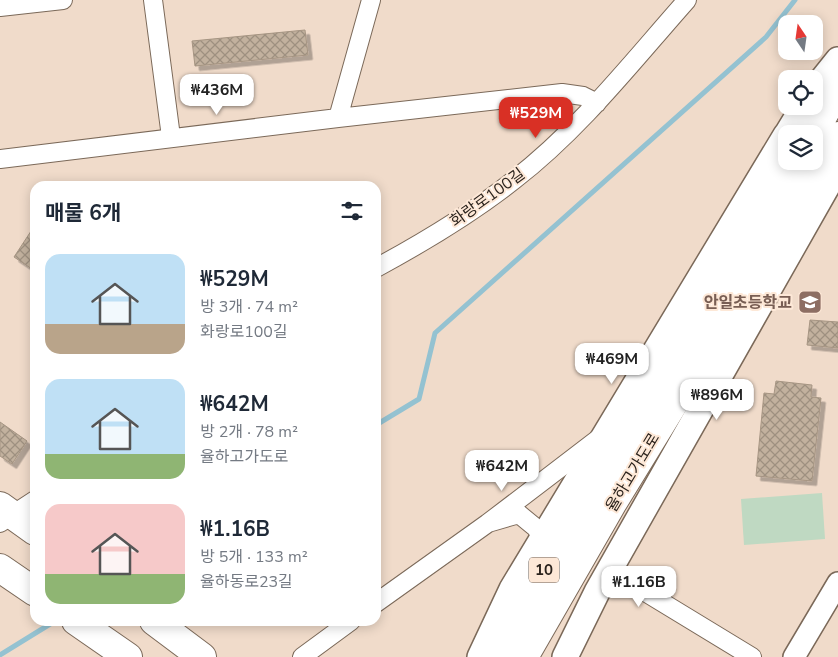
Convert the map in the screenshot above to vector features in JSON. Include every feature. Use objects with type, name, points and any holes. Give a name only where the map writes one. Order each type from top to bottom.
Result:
[{"type":"main road","points":[[823,79],[838,60]]},
{"type":"main road","points":[[818,125],[838,89]]},
{"type":"main road","name":"율하고가도로","points":[[524,657],[612,504],[838,136]]},
{"type":"main road","points":[[480,657],[512,590],[778,149]]},
{"type":"main road","points":[[565,657],[609,570],[838,167]]},
{"type":"main road","name":"율하고가도로","points":[[495,657],[594,484],[792,170]]},
{"type":"main road","points":[[4,515],[30,528]]},
{"type":"main road","points":[[5,572],[30,589]]},
{"type":"main road","points":[[83,626],[128,657]]},
{"type":"main road","points":[[162,627],[202,657]]},
{"type":"street","points":[[0,7],[63,0]]},
{"type":"street","points":[[153,0],[171,137]]},
{"type":"street","points":[[338,118],[370,0]]},
{"type":"street","name":"화랑로100길","points":[[381,265],[410,250],[476,208],[515,180],[597,103],[687,0]]},
{"type":"street","points":[[0,159],[171,137],[562,93],[583,96],[597,103]]},
{"type":"street","points":[[381,599],[488,523],[606,432]]},
{"type":"street","points":[[4,515],[30,502]]},
{"type":"street","points":[[488,523],[519,514],[536,528],[542,539]]},
{"type":"street","points":[[609,570],[752,657]]},
{"type":"street","points":[[794,657],[838,583]]},
{"type":"street","points":[[302,657],[344,626]]},
{"type":"green space","points":[[822,493],[825,539],[744,545],[741,499]]},
{"type":"building","points":[[305,30],[308,55],[195,66],[192,41]]},
{"type":"building","points":[[30,233],[30,268],[14,257]]},
{"type":"building","points":[[810,320],[838,322],[838,348],[807,345]]},
{"type":"building","points":[[776,381],[812,385],[811,397],[821,398],[812,481],[756,476],[764,393],[774,394]]},
{"type":"building","points":[[0,422],[27,441],[12,464],[0,456]]},
{"type":"waterway","points":[[381,422],[419,399],[435,333],[766,37],[795,0]]},
{"type":"waterway","points":[[0,655],[47,626]]},
{"type":"place","name":"안일초등학교","points":[[810,302]]}]
